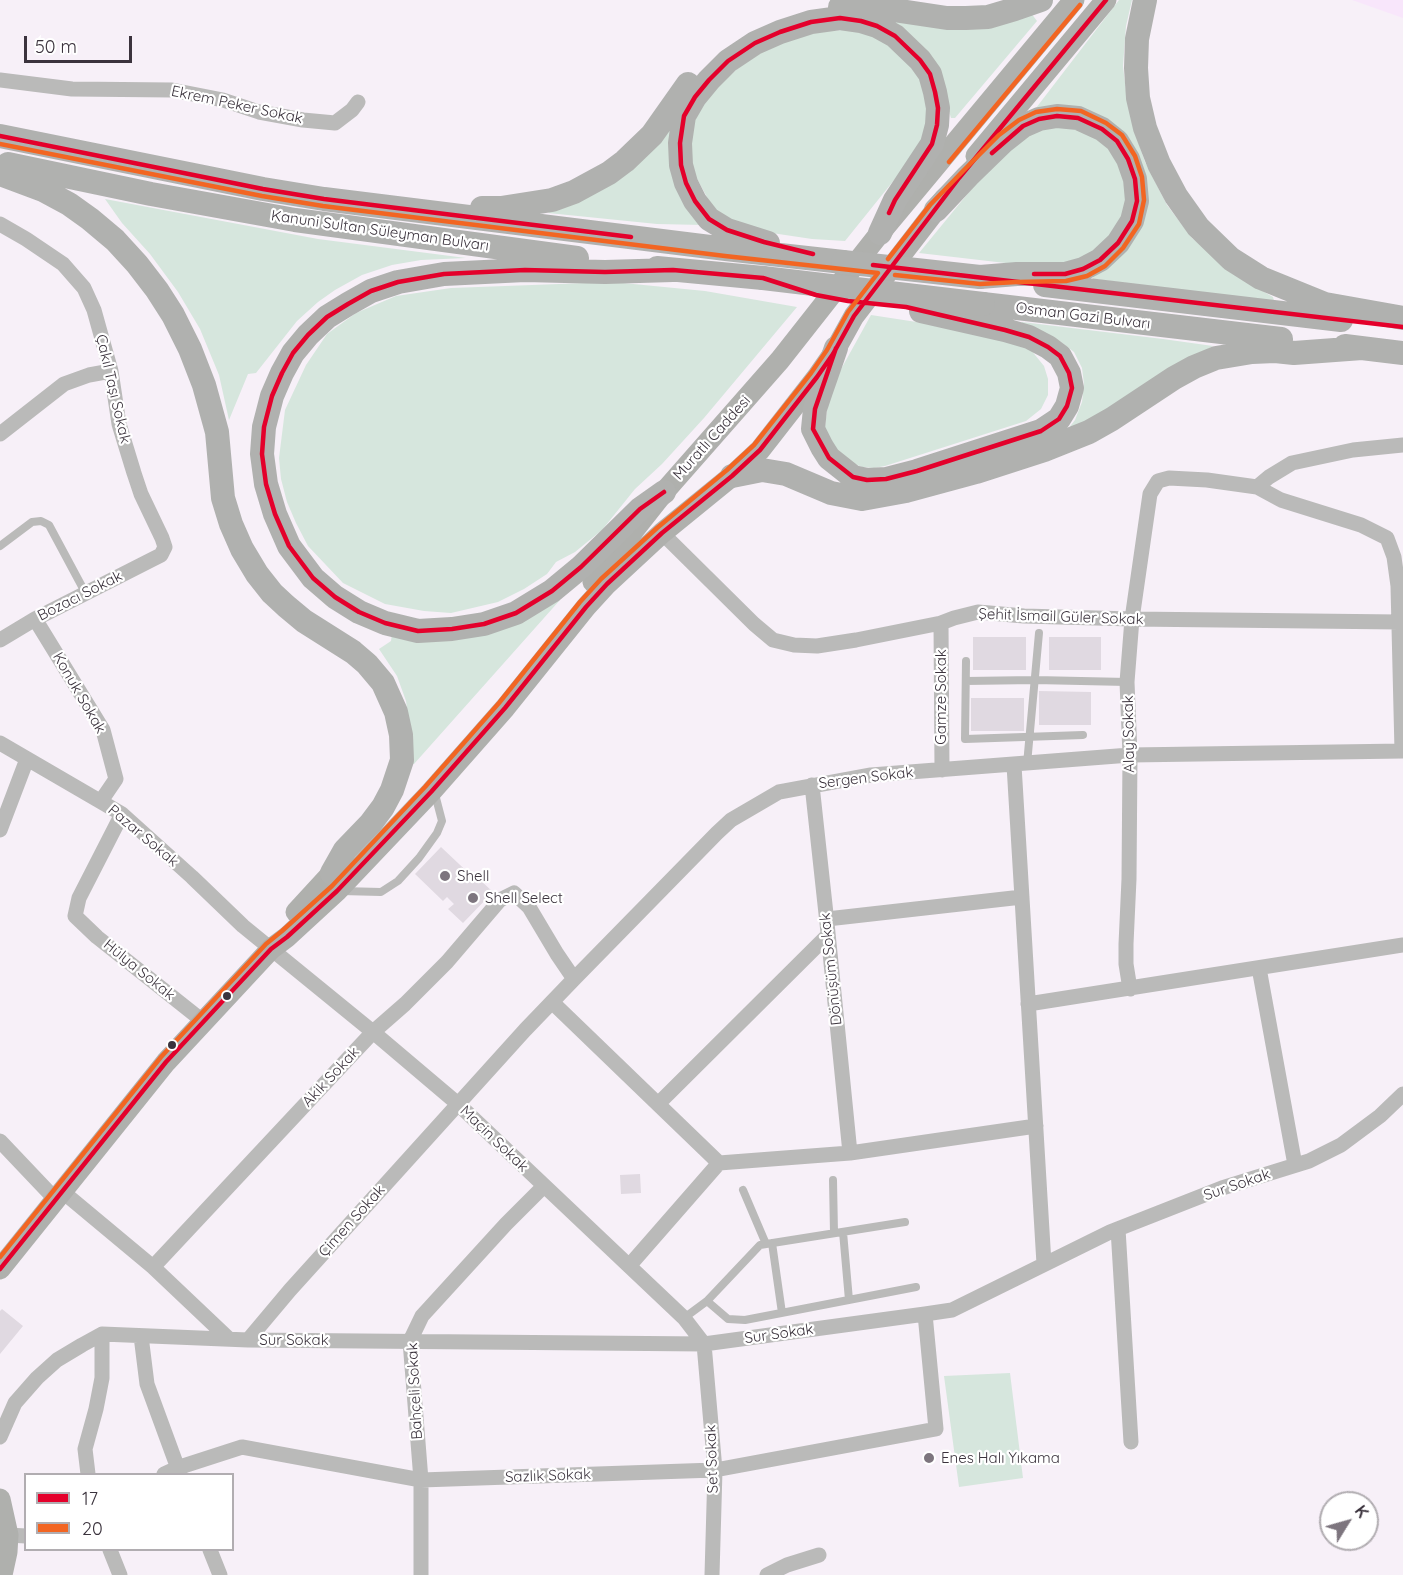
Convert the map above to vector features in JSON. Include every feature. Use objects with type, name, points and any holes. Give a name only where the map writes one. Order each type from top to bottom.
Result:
[{"type":"highway","points":[[413,211],[441,207],[501,208],[552,200],[574,192],[609,173],[641,147],[708,61],[737,39],[771,22],[817,9],[840,7],[873,7],[947,18],[988,16],[1041,0]]},
{"type":"highway","points":[[1145,0],[1137,39],[1136,68],[1138,98],[1145,128],[1159,164],[1176,196],[1198,227],[1231,259],[1260,278],[1325,304],[1403,318]]},
{"type":"highway","points":[[843,262],[727,230],[709,219],[695,201],[686,183],[681,165],[680,142],[684,116],[695,97],[728,62],[755,44],[780,32],[811,22],[840,18],[877,26],[895,36],[920,60],[930,74],[935,92],[938,108],[935,135],[932,144],[895,201],[880,232]]},
{"type":"highway","points":[[936,210],[1004,141],[1023,126],[1039,119],[1057,116],[1078,118],[1102,129],[1117,141],[1128,159],[1135,179],[1137,201],[1132,221],[1118,243],[1100,260],[1083,269],[1065,274],[980,277]]},
{"type":"highway","name":"Kanuni Sultan Süleyman Bulvarı","points":[[0,136],[263,189],[324,199],[843,262]]},
{"type":"highway","name":"Kanuni Sultan Süleyman Bulvarı","points":[[0,162],[152,194],[295,220],[673,270],[763,278]]},
{"type":"highway","points":[[0,174],[43,190],[90,219],[115,240],[157,290],[190,349],[204,385],[216,432],[223,498],[242,549],[272,593],[304,621],[367,664],[383,683],[388,693],[398,720],[402,760],[392,790],[383,807],[345,850],[334,882]]},
{"type":"highway","name":"Osman Gazi Bulvarı","points":[[843,262],[1403,327]]},
{"type":"highway","points":[[664,492],[640,509],[581,567],[552,591],[516,613],[484,624],[418,631],[384,623],[359,612],[335,597],[313,578],[289,546],[274,514],[266,484],[262,454],[264,428],[272,396],[293,353],[327,317],[371,291],[398,282],[444,274],[525,270],[605,272],[673,270]]},
{"type":"highway","points":[[763,278],[816,295],[921,311],[1029,337],[1060,356],[1069,373],[1072,388],[1067,406],[1059,419],[1041,431],[917,471],[886,479],[867,480],[853,477],[829,458],[813,429],[818,400],[836,348]]},
{"type":"highway","name":"Osman Gazi Bulvarı","points":[[763,278],[1403,353]]},
{"type":"highway","points":[[732,476],[762,470],[786,474],[831,493],[862,499],[906,491],[976,472],[1044,450],[1089,432],[1112,420],[1174,378],[1216,358],[1252,351],[1294,353],[1362,348]]},
{"type":"main road","name":"Muratlı Caddesi","points":[[334,882],[511,684],[664,492],[780,360],[880,232],[1074,0]]},
{"type":"main road","name":"Muratlı Caddesi","points":[[0,1269],[166,1062],[271,949],[276,934],[431,792],[505,708],[586,607],[614,577],[760,450],[817,377],[854,316],[959,178],[1106,0]]},
{"type":"main road","points":[[0,1499],[10,1542],[2,1575]]},
{"type":"street","name":"Ekrem Peker Sokak","points":[[0,80],[72,90],[172,90],[223,100],[259,112],[335,123],[352,110],[358,102]]},
{"type":"street","name":"Çakıl Taşı Sokak","points":[[0,224],[26,238],[63,264],[84,288],[94,310],[111,371],[119,424],[141,494],[165,547],[161,555]]},
{"type":"street","points":[[0,434],[64,384],[89,375],[111,371]]},
{"type":"street","points":[[1402,751],[1398,586],[1394,557],[1387,538],[1361,525],[1281,500],[1257,487],[1292,463],[1353,450],[1403,445]]},
{"type":"street","name":"Alay Sokak","points":[[1130,989],[1126,964],[1130,755],[1127,682],[1132,619],[1150,494],[1158,481],[1169,478],[1208,480],[1257,487]]},
{"type":"street","name":"Şehit İsmail Güler Sokak","points":[[662,533],[754,624],[773,640],[794,645],[817,646],[856,640],[941,623],[978,612],[1024,616],[1132,619],[1398,622]]},
{"type":"street","name":"Bozacı Sokak","points":[[0,640],[35,619],[161,555]]},
{"type":"street","name":"Konuk Sokak","points":[[35,619],[104,730],[116,779],[101,801]]},
{"type":"street","name":"Gamze Sokak","points":[[941,623],[942,770]]},
{"type":"street","name":"Pazar Sokak","points":[[0,743],[122,814],[271,949]]},
{"type":"street","name":"Sergen Sokak","points":[[458,1104],[574,979],[731,820],[779,792],[871,775],[1130,755],[1402,751]]},
{"type":"street","points":[[0,830],[27,759]]},
{"type":"street","points":[[1021,765],[1022,897],[1044,1264]]},
{"type":"street","name":"Dönüşüm Sokak","points":[[812,785],[850,1153]]},
{"type":"street","name":"Hülya Sokak","points":[[122,814],[79,898],[75,916],[97,937],[204,1022]]},
{"type":"street","name":"Akik Sokak","points":[[153,1267],[374,1032],[447,962],[500,900],[514,893],[529,907],[574,979]]},
{"type":"street","points":[[826,919],[1022,897]]},
{"type":"street","points":[[658,1104],[828,935]]},
{"type":"street","points":[[1028,1004],[1403,945]]},
{"type":"street","name":"Maçin Sokak","points":[[271,949],[374,1032],[458,1104],[684,1318],[704,1344]]},
{"type":"street","points":[[1259,968],[1295,1165]]},
{"type":"street","points":[[552,1002],[720,1163]]},
{"type":"street","name":"Sur Sokak","points":[[102,1334],[249,1340],[704,1344],[951,1310],[1118,1229],[1222,1188],[1309,1161],[1341,1145],[1380,1116],[1403,1094]]},
{"type":"street","name":"Çimen Sokak","points":[[249,1340],[290,1290],[458,1104]]},
{"type":"street","points":[[629,1266],[720,1163],[850,1153],[1036,1126]]},
{"type":"street","points":[[0,1141],[60,1196],[153,1267],[229,1339]]},
{"type":"street","name":"Bahçeli Sokak","points":[[421,1575],[421,1480],[410,1341],[422,1316],[544,1186]]},
{"type":"street","points":[[1118,1229],[1131,1442]]},
{"type":"street","name":"Sazlık Sokak","points":[[174,1472],[242,1447],[421,1480],[715,1470],[936,1429],[926,1314]]},
{"type":"street","points":[[0,1437],[15,1403],[37,1378],[57,1360],[102,1334],[102,1378],[85,1449],[88,1473]]},
{"type":"street","points":[[141,1336],[147,1384],[174,1472]]},
{"type":"street","name":"Set Sokak","points":[[704,1344],[715,1470],[712,1575]]},
{"type":"street","points":[[110,1551],[120,1575]]},
{"type":"street","points":[[210,1551],[220,1575]]},
{"type":"street","points":[[767,1575],[787,1565],[819,1555]]},
{"type":"lane","points":[[0,546],[32,522],[41,521],[48,525],[86,594]]},
{"type":"lane","points":[[1021,765],[1030,737],[1039,633]]},
{"type":"lane","points":[[966,661],[965,739],[1083,735]]},
{"type":"lane","points":[[966,681],[1127,682]]},
{"type":"lane","points":[[334,882],[381,892],[398,881],[419,858],[437,833],[442,821],[436,798],[431,792]]},
{"type":"lane","points":[[833,1180],[838,1233],[849,1300]]},
{"type":"lane","points":[[743,1190],[769,1243],[782,1313]]},
{"type":"lane","points":[[684,1318],[707,1301],[760,1245],[905,1222]]},
{"type":"lane","points":[[707,1301],[728,1319],[745,1320],[916,1287]]},
{"type":"shaded area","points":[[1119,0],[1132,0],[1126,26],[1123,66],[1127,99],[1145,162],[1167,205],[1192,238],[1240,278],[1273,297],[1274,301],[1093,279],[1092,273],[1125,248],[1133,150],[1036,108]]},
{"type":"shaded area","points":[[1352,0],[1403,0],[1403,18]]},
{"type":"shaded area","points":[[866,13],[1031,13],[1037,21],[955,118],[951,118],[945,97]]},
{"type":"shaded area","points":[[855,29],[882,37],[917,71],[929,96],[926,130],[915,154],[845,241],[812,239],[745,229],[714,210],[690,166],[689,139],[699,108],[719,85],[744,63],[776,44],[801,33]]},
{"type":"shaded area","points":[[1082,126],[1116,154],[1125,177],[1128,202],[1111,240],[1080,261],[1040,267],[919,253],[992,164],[1036,127]]},
{"type":"shaded area","points":[[666,129],[671,131],[703,225],[657,224],[548,213]]},
{"type":"shaded area","points":[[105,199],[318,239],[466,258],[421,260],[392,265],[362,275],[335,290],[297,321],[256,373],[248,374],[229,420],[219,375],[200,329],[178,292]]},
{"type":"shaded area","points":[[613,282],[705,291],[797,307],[704,418],[662,464],[635,489],[602,530],[575,552],[556,562],[547,574],[524,589],[498,602],[451,613],[385,604],[343,583],[308,546],[296,523],[287,502],[279,458],[285,410],[306,365],[327,334],[356,313],[396,296],[451,288]]},
{"type":"shaded area","points":[[871,315],[949,327],[1031,350],[1044,366],[1048,379],[1048,395],[1041,409],[1026,421],[885,466],[862,467],[844,460],[824,434],[829,396]]},
{"type":"shaded area","points":[[1022,322],[1213,346],[1060,439],[1075,420],[1082,402],[1084,384],[1082,368],[1074,352],[1061,342],[1021,325]]},
{"type":"shaded area","points":[[553,596],[560,600],[414,764],[408,765],[411,737],[406,701],[397,676],[379,649],[391,641],[392,633],[439,638]]},
{"type":"shaded area","points":[[1010,1373],[1023,1478],[959,1487],[944,1376]]},
{"type":"building","points":[[973,637],[1026,637],[1026,670],[973,670]]},
{"type":"building","points":[[1049,637],[1101,637],[1101,670],[1049,670]]},
{"type":"building","points":[[1039,691],[1091,692],[1091,725],[1039,725]]},
{"type":"building","points":[[971,698],[1024,698],[1024,731],[971,731]]},
{"type":"building","points":[[441,847],[476,880],[478,878],[493,892],[463,923],[448,909],[454,904],[447,897],[443,901],[415,874]]},
{"type":"building","points":[[640,1174],[641,1193],[621,1194],[620,1175]]},
{"type":"building","points":[[2,1309],[23,1326],[0,1354],[0,1311]]},
{"type":"transit line","name":"17","points":[[0,1269],[166,1062],[271,949],[337,891],[431,792],[505,708],[607,584],[662,533],[760,450],[817,377],[854,316],[959,178],[1106,0]]},
{"type":"transit line","name":"20","points":[[949,162],[1080,5]]},
{"type":"transit line","name":"17","points":[[813,254],[727,230],[709,219],[695,201],[686,183],[681,165],[680,143],[684,116],[695,97],[728,61],[755,43],[811,22],[840,18],[877,26],[895,36],[920,60],[930,74],[935,92],[938,108],[937,125],[932,144],[889,213]]},
{"type":"transit line","name":"20","points":[[888,259],[930,205],[999,135],[1019,120],[1036,112],[1057,109],[1081,111],[1106,123],[1122,135],[1135,156],[1142,177],[1144,200],[1139,224],[1123,248],[1105,266],[1087,276],[1066,281],[980,284],[895,275]]},
{"type":"transit line","name":"17","points":[[992,153],[1023,126],[1039,119],[1057,116],[1078,118],[1102,129],[1117,141],[1128,159],[1135,179],[1137,201],[1132,221],[1118,243],[1100,260],[1083,269],[1065,274],[1034,274]]},
{"type":"transit line","name":"17","points":[[0,136],[263,189],[324,199],[631,237]]},
{"type":"transit line","name":"20","points":[[0,144],[323,206],[878,273],[848,312],[811,373],[754,445],[601,579],[499,703],[425,787],[332,886],[266,944],[161,1057],[0,1257]]},
{"type":"transit line","name":"17","points":[[873,265],[1403,327]]},
{"type":"transit line","name":"17","points":[[664,492],[640,509],[581,567],[552,591],[516,613],[484,624],[418,631],[385,623],[359,612],[335,597],[313,578],[289,546],[275,514],[266,484],[262,454],[264,427],[272,396],[293,353],[327,317],[348,304],[371,291],[398,282],[444,274],[525,270],[605,272],[673,270],[763,278],[816,295],[906,307],[1029,337],[1060,356],[1069,373],[1072,388],[1067,406],[1059,419],[1041,431],[917,471],[886,479],[867,480],[853,477],[829,458],[813,429],[815,409],[836,348]]},
{"type":"place","name":"Shell","points":[[445,876]]},
{"type":"place","name":"Shell Select","points":[[473,898]]},
{"type":"place","name":"Enes Halı Yıkama","points":[[929,1458]]}]
